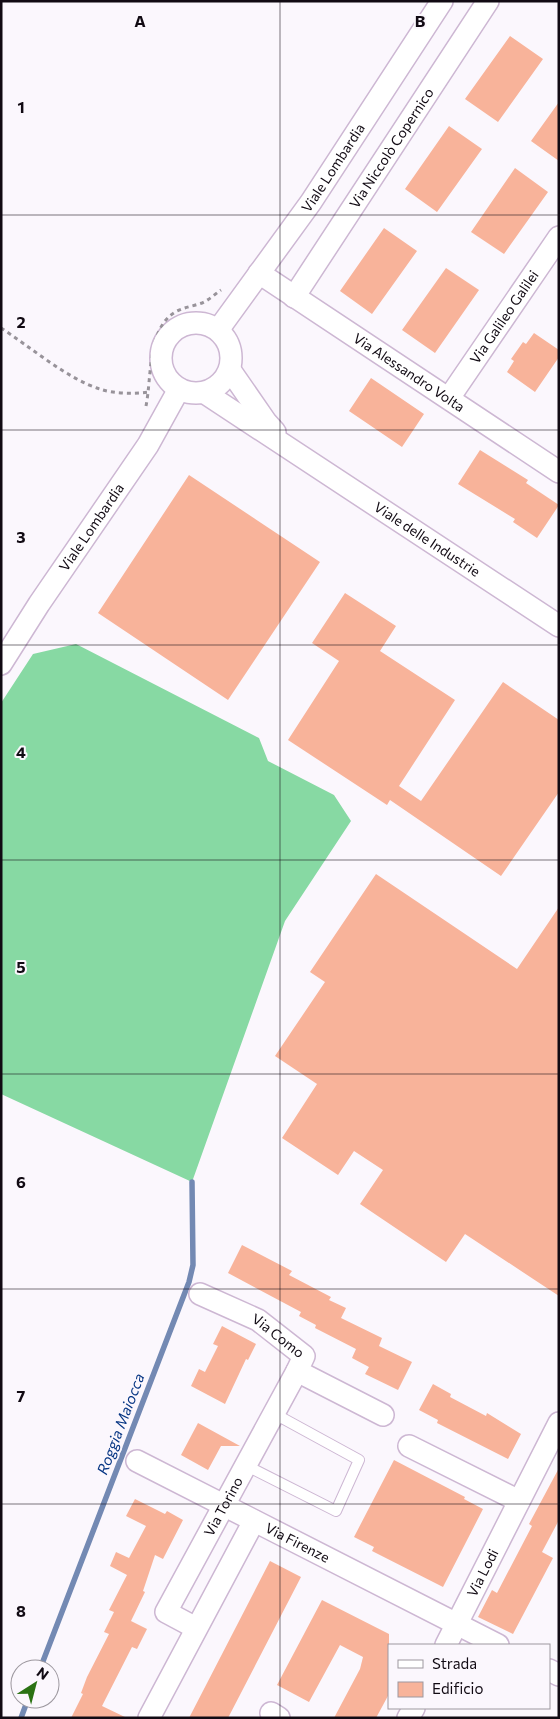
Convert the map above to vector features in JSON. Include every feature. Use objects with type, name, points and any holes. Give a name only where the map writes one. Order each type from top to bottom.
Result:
[{"type":"street","name":"Viale Lombardia","points":[[218,330],[311,202],[442,1]]},
{"type":"street","name":"Via Niccolò Copernico","points":[[294,297],[488,1]]},
{"type":"street","name":"Via Galileo Galilei","points":[[449,398],[559,237]]},
{"type":"street","name":"Via Alessandro Volta","points":[[259,273],[559,472]]},
{"type":"street","points":[[196,322],[208,324],[218,330],[230,348],[232,359],[230,370],[224,380],[215,388],[205,393],[196,394],[179,389],[164,372],[161,355],[167,338],[174,330],[185,324],[196,322]]},
{"type":"street","name":"Viale delle Industrie","points":[[230,370],[266,422],[296,453]]},
{"type":"street","name":"Viale Lombardia","points":[[1,664],[39,604],[148,445],[179,389]]},
{"type":"street","name":"Viale delle Industrie","points":[[205,393],[559,626]]},
{"type":"street","name":"Via Como","points":[[200,1294],[258,1320],[304,1356],[296,1370],[383,1415]]},
{"type":"street","name":"Via Torino","points":[[196,1628],[166,1612],[296,1370]]},
{"type":"street","name":"Via Lodi","points":[[447,1644],[559,1423]]},
{"type":"street","points":[[409,1446],[519,1501]]},
{"type":"street","name":"Via Firenze","points":[[137,1461],[496,1644]]},
{"type":"street","points":[[149,1718],[254,1521]]},
{"type":"lane","points":[[245,1465],[336,1511],[359,1460],[273,1413]]},
{"type":"path","points":[[1,328],[82,382],[101,390],[136,394],[179,389]]},
{"type":"green space","points":[[76,644],[259,738],[268,761],[334,795],[351,821],[285,921],[192,1182],[1,1094],[1,703],[33,654]]},
{"type":"building","points":[[510,36],[543,59],[498,122],[465,99]]},
{"type":"building","points":[[559,102],[559,161],[531,141]]},
{"type":"building","points":[[449,126],[482,149],[437,212],[405,189]]},
{"type":"building","points":[[515,168],[548,192],[504,254],[471,232]]},
{"type":"building","points":[[384,228],[417,251],[372,314],[340,291]]},
{"type":"building","points":[[446,268],[479,290],[435,353],[402,330]]},
{"type":"building","points":[[534,333],[559,350],[559,357],[535,392],[507,372],[514,361],[511,359],[523,342],[526,344]]},
{"type":"building","points":[[371,378],[424,414],[402,447],[349,411]]},
{"type":"building","points":[[480,450],[528,480],[526,483],[559,505],[537,538],[513,522],[515,519],[458,484]]},
{"type":"building","points":[[189,475],[320,562],[228,700],[98,613]]},
{"type":"building","points":[[345,593],[396,626],[380,651],[455,700],[399,786],[421,801],[503,682],[559,720],[559,792],[501,876],[390,800],[387,805],[288,740],[339,661],[312,643]]},
{"type":"building","points":[[376,874],[517,969],[559,907],[559,1296],[465,1234],[446,1262],[360,1204],[383,1170],[354,1151],[338,1175],[282,1138],[317,1084],[275,1056],[325,982],[310,972]]},
{"type":"building","points":[[242,1245],[292,1271],[289,1275],[331,1297],[329,1300],[346,1308],[341,1318],[382,1338],[379,1346],[412,1362],[398,1390],[365,1374],[369,1367],[352,1358],[356,1349],[315,1328],[316,1325],[299,1316],[301,1312],[228,1273]]},
{"type":"building","points":[[222,1326],[256,1344],[248,1360],[246,1359],[225,1404],[191,1386],[199,1369],[205,1372],[218,1346],[213,1344]]},
{"type":"building","points":[[433,1384],[451,1394],[450,1397],[486,1416],[487,1413],[521,1434],[508,1459],[437,1423],[438,1420],[419,1410]]},
{"type":"building","points":[[198,1423],[240,1446],[221,1446],[208,1470],[181,1455]]},
{"type":"building","points":[[394,1460],[465,1497],[464,1499],[483,1509],[443,1587],[372,1551],[374,1547],[354,1537]]},
{"type":"building","points":[[559,1468],[559,1520],[542,1552],[553,1558],[513,1634],[478,1617],[492,1590],[497,1593],[532,1526],[529,1524]]},
{"type":"building","points":[[135,1499],[165,1514],[167,1511],[183,1520],[163,1559],[155,1555],[143,1591],[145,1592],[131,1621],[147,1629],[137,1649],[132,1647],[102,1706],[127,1718],[71,1718],[83,1694],[81,1693],[87,1677],[109,1634],[104,1632],[114,1612],[109,1610],[127,1575],[110,1566],[116,1552],[129,1558],[146,1526],[126,1516]]},
{"type":"building","points":[[270,1561],[301,1577],[228,1718],[189,1718]]},
{"type":"building","points":[[322,1600],[389,1634],[388,1696],[376,1718],[334,1718],[360,1669],[363,1657],[340,1645],[309,1702],[277,1685]]},
{"type":"waterway","name":"Roggia Maiocca","points":[[44,1659],[189,1282],[193,1265],[192,1182]]},
{"type":"waterway","name":"Roggia Maiocca","points":[[21,1718],[24,1709]]}]
